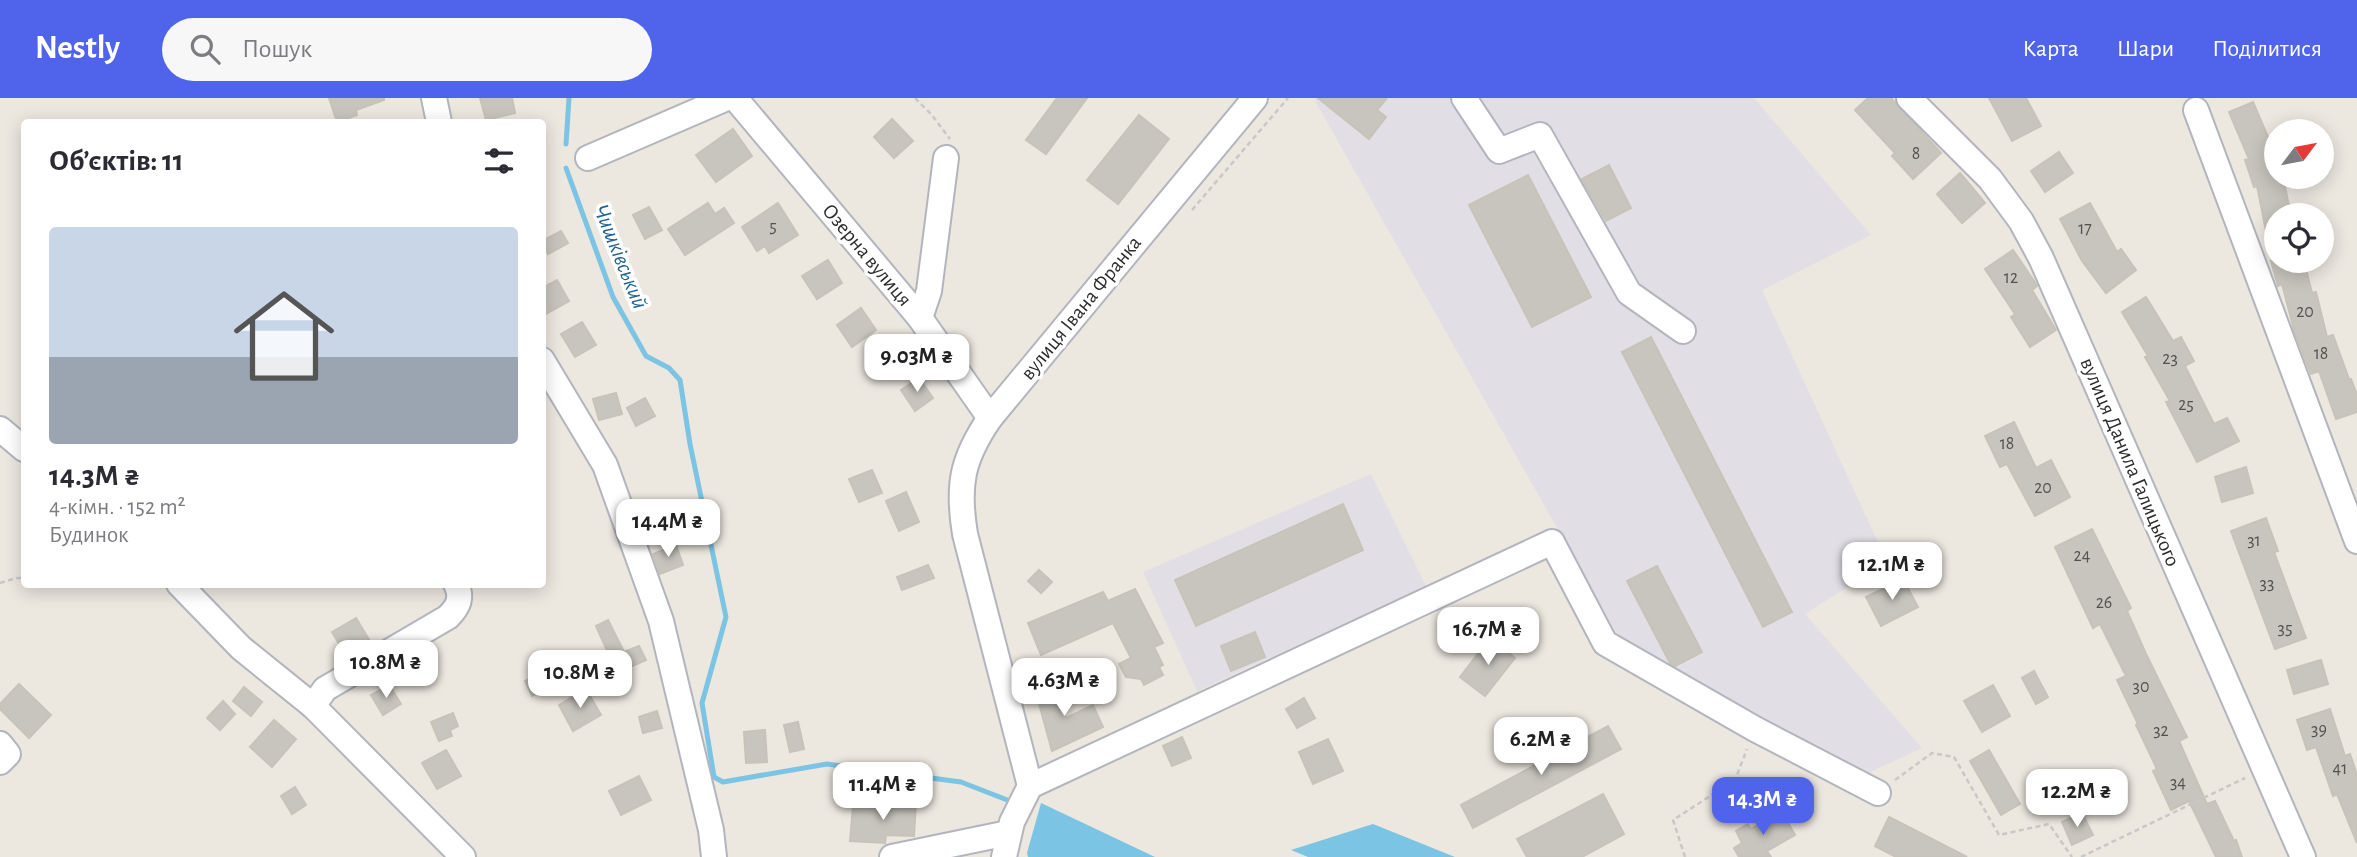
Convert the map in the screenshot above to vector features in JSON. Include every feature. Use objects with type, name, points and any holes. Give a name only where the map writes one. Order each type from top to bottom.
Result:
[{"type":"street","points":[[433,98],[438,119]]},
{"type":"street","points":[[588,158],[727,98]]},
{"type":"street","name":"Озерна вулиця","points":[[736,98],[920,317],[990,418]]},
{"type":"street","name":"вулиця Івана Франка","points":[[1028,792],[965,534],[960,498],[966,462],[990,418],[1255,98]]},
{"type":"street","points":[[1464,98],[1499,151],[1540,135],[1629,293],[1683,331]]},
{"type":"street","name":"вулиця Данила Галицького","points":[[1909,98],[1990,179],[2021,221],[2041,258],[2303,857]]},
{"type":"street","points":[[2196,110],[2357,541]]},
{"type":"street","points":[[920,317],[929,291],[946,158]]},
{"type":"street","points":[[546,367],[605,465],[661,621],[711,830],[714,857]]},
{"type":"street","points":[[0,429],[21,446]]},
{"type":"street","points":[[892,857],[1008,837],[1028,792],[1552,542],[1605,643],[1755,729],[1878,793]]},
{"type":"street","points":[[183,588],[241,648],[313,706],[463,857]]},
{"type":"street","points":[[313,706],[325,689],[448,617],[456,610],[460,599],[457,588]]},
{"type":"street","points":[[0,744],[8,754],[0,762]]},
{"type":"path","points":[[915,98],[951,141],[946,158]]},
{"type":"path","points":[[1192,209],[1288,98]]},
{"type":"path","points":[[0,583],[21,578]]},
{"type":"path","points":[[1685,857],[1673,820],[1735,780],[1755,729]]},
{"type":"path","points":[[1878,793],[1932,753],[1954,757],[1999,835],[2049,824],[2072,857]]},
{"type":"path","points":[[2081,857],[2263,769]]},
{"type":"shaded area","points":[[1317,98],[1754,98],[1871,235],[1762,290],[1887,562],[1805,614],[1922,748],[1864,775],[1619,637],[1315,101]]},
{"type":"shaded area","points":[[1371,474],[1426,586],[1197,691],[1143,572]]},
{"type":"water","points":[[1041,803],[1155,857],[1028,857]]},
{"type":"water","points":[[1373,824],[1455,857],[1308,857],[1291,850]]},
{"type":"building","points":[[329,98],[384,98],[356,110],[357,115],[336,119]]},
{"type":"building","points":[[480,98],[512,98],[515,113],[486,119]]},
{"type":"building","points":[[1057,98],[1087,98],[1046,154],[1026,140]]},
{"type":"building","points":[[1318,98],[1387,98],[1377,110],[1386,117],[1369,139]]},
{"type":"building","points":[[1868,98],[1891,98],[1941,153],[1913,179],[1892,156],[1895,153],[1855,110]]},
{"type":"building","points":[[1989,98],[2026,98],[2041,126],[2012,141]]},
{"type":"building","points":[[2253,102],[2264,128],[2264,189],[2286,189],[2288,203],[2264,203],[2264,221],[2257,186],[2254,187],[2245,160],[2249,159],[2229,112]]},
{"type":"building","points":[[1139,115],[1169,139],[1118,204],[1087,180]]},
{"type":"building","points":[[892,119],[913,141],[894,158],[874,137]]},
{"type":"building","points":[[733,129],[752,156],[716,182],[696,155]]},
{"type":"building","points":[[2059,152],[2073,173],[2045,192],[2031,171]]},
{"type":"building","points":[[1609,165],[1631,208],[1606,221],[1582,179]]},
{"type":"building","points":[[1960,173],[1985,203],[1962,223],[1937,194]]},
{"type":"building","points":[[1528,175],[1591,297],[1532,327],[1469,205]]},
{"type":"building","points":[[708,203],[715,214],[724,208],[734,223],[685,255],[668,229]]},
{"type":"building","points":[[778,203],[798,235],[769,253],[765,246],[757,251],[742,227]]},
{"type":"building","points":[[2090,203],[2117,252],[2121,249],[2136,270],[2106,293],[2082,261],[2060,219]]},
{"type":"building","points":[[649,207],[662,230],[645,239],[633,215]]},
{"type":"building","points":[[561,231],[568,243],[548,254],[546,239]]},
{"type":"building","points":[[2013,250],[2036,284],[2032,290],[2056,330],[2030,347],[2011,317],[2015,314],[1985,269]]},
{"type":"building","points":[[828,260],[842,283],[817,299],[802,276]]},
{"type":"building","points":[[2274,273],[2307,273],[2312,293],[2316,292],[2327,337],[2333,335],[2357,395],[2357,412],[2336,419],[2319,371],[2311,374],[2294,330],[2282,284],[2278,286]]},
{"type":"building","points":[[557,280],[569,301],[546,314],[546,286]]},
{"type":"building","points":[[2146,297],[2173,341],[2181,337],[2194,361],[2185,366],[2214,424],[2227,418],[2239,441],[2197,462],[2166,402],[2170,401],[2145,357],[2148,356],[2122,312]]},
{"type":"building","points":[[861,308],[876,330],[852,347],[837,325]]},
{"type":"building","points":[[582,322],[596,345],[575,357],[561,334]]},
{"type":"building","points":[[1651,337],[1792,612],[1763,627],[1622,352]]},
{"type":"building","points":[[919,378],[933,398],[915,411],[901,390]]},
{"type":"building","points":[[616,393],[622,414],[599,420],[593,399]]},
{"type":"building","points":[[645,398],[655,416],[636,426],[627,408]]},
{"type":"building","points":[[2014,422],[2036,468],[2051,460],[2070,497],[2035,516],[2007,464],[2000,467],[1985,436]]},
{"type":"building","points":[[2246,467],[2253,493],[2222,502],[2215,477]]},
{"type":"building","points":[[872,470],[882,493],[859,502],[849,479]]},
{"type":"building","points":[[906,492],[919,522],[899,531],[886,501]]},
{"type":"building","points":[[1343,504],[1363,550],[1196,626],[1175,580]]},
{"type":"building","points":[[2266,518],[2278,551],[2274,552],[2306,638],[2275,649],[2231,531]]},
{"type":"building","points":[[2092,529],[2131,608],[2127,611],[2146,654],[2187,737],[2179,741],[2207,804],[2215,801],[2242,857],[2216,857],[2189,801],[2171,810],[2153,771],[2157,769],[2117,680],[2126,676],[2100,624],[2093,628],[2055,547]]},
{"type":"building","points":[[676,545],[683,565],[660,574],[653,554]]},
{"type":"building","points":[[928,565],[934,578],[902,590],[897,577]]},
{"type":"building","points":[[1657,566],[1702,652],[1675,666],[1670,663],[1627,581]]},
{"type":"building","points":[[1039,570],[1052,582],[1041,593],[1028,581]]},
{"type":"building","points":[[1903,579],[1918,607],[1881,626],[1866,597]]},
{"type":"building","points":[[1135,589],[1163,643],[1154,647],[1163,665],[1159,667],[1163,675],[1144,685],[1141,679],[1126,677],[1119,664],[1131,658],[1113,623],[1041,655],[1028,623],[1103,592],[1108,601]]},
{"type":"building","points":[[356,618],[371,643],[347,657],[332,632]]},
{"type":"building","points":[[608,620],[624,652],[639,646],[646,660],[617,673],[596,626]]},
{"type":"building","points":[[1255,632],[1265,657],[1231,671],[1221,646]]},
{"type":"building","points":[[1490,638],[1515,658],[1485,696],[1460,677]]},
{"type":"building","points":[[2321,660],[2328,684],[2294,694],[2287,670]]},
{"type":"building","points":[[548,670],[555,685],[532,696],[525,681]]},
{"type":"building","points":[[2034,671],[2048,697],[2036,704],[2022,678]]},
{"type":"building","points":[[1050,678],[1066,718],[1093,705],[1103,727],[1052,751],[1034,685]]},
{"type":"building","points":[[19,684],[51,715],[29,738],[0,709],[0,704]]},
{"type":"building","points":[[389,685],[401,704],[383,715],[371,695]]},
{"type":"building","points":[[1993,685],[2010,716],[1982,732],[1964,701]]},
{"type":"building","points":[[244,687],[262,702],[251,716],[233,701]]},
{"type":"building","points":[[586,689],[601,715],[573,731],[559,705]]},
{"type":"building","points":[[1304,698],[1315,718],[1297,728],[1286,709]]},
{"type":"building","points":[[223,701],[235,714],[220,730],[207,718]]},
{"type":"building","points":[[2330,709],[2345,756],[2350,754],[2357,775],[2357,843],[2337,794],[2333,796],[2316,747],[2307,750],[2297,720]]},
{"type":"building","points":[[657,711],[662,728],[643,733],[639,717]]},
{"type":"building","points":[[453,713],[458,726],[450,730],[452,736],[439,741],[431,722]]},
{"type":"building","points":[[274,720],[296,739],[272,767],[250,747]]},
{"type":"building","points":[[798,722],[804,749],[790,752],[784,725]]},
{"type":"building","points":[[1608,726],[1621,749],[1473,828],[1461,805]]},
{"type":"building","points":[[765,730],[767,762],[746,763],[744,732]]},
{"type":"building","points":[[1182,737],[1191,758],[1172,766],[1163,746]]},
{"type":"building","points":[[1328,739],[1343,771],[1313,784],[1299,752]]},
{"type":"building","points":[[446,750],[461,776],[437,789],[422,763]]},
{"type":"building","points":[[1989,750],[2020,804],[2001,815],[1970,761]]},
{"type":"building","points":[[639,776],[651,800],[621,815],[609,791]]},
{"type":"building","points":[[295,787],[306,805],[292,814],[281,796]]},
{"type":"building","points":[[1603,794],[1624,834],[1582,857],[1527,857],[1517,839]]},
{"type":"building","points":[[882,800],[916,803],[914,836],[886,835],[885,843],[850,841],[853,806],[881,808]]},
{"type":"building","points":[[1782,812],[1795,835],[1767,851],[1771,857],[1739,857],[1734,848],[1742,843],[1736,831],[1748,824],[1751,829]]},
{"type":"building","points":[[2082,813],[2093,835],[2072,845],[2062,822]]},
{"type":"building","points":[[1889,817],[1967,857],[1896,857],[1875,846]]},
{"type":"waterway","name":"Чишківський","points":[[566,144],[569,98]]},
{"type":"waterway","name":"Чишківський","points":[[566,168],[613,297],[646,356],[669,368],[680,380],[690,444],[726,617],[702,703],[714,777],[723,782],[827,764],[961,782],[1015,803]]}]
